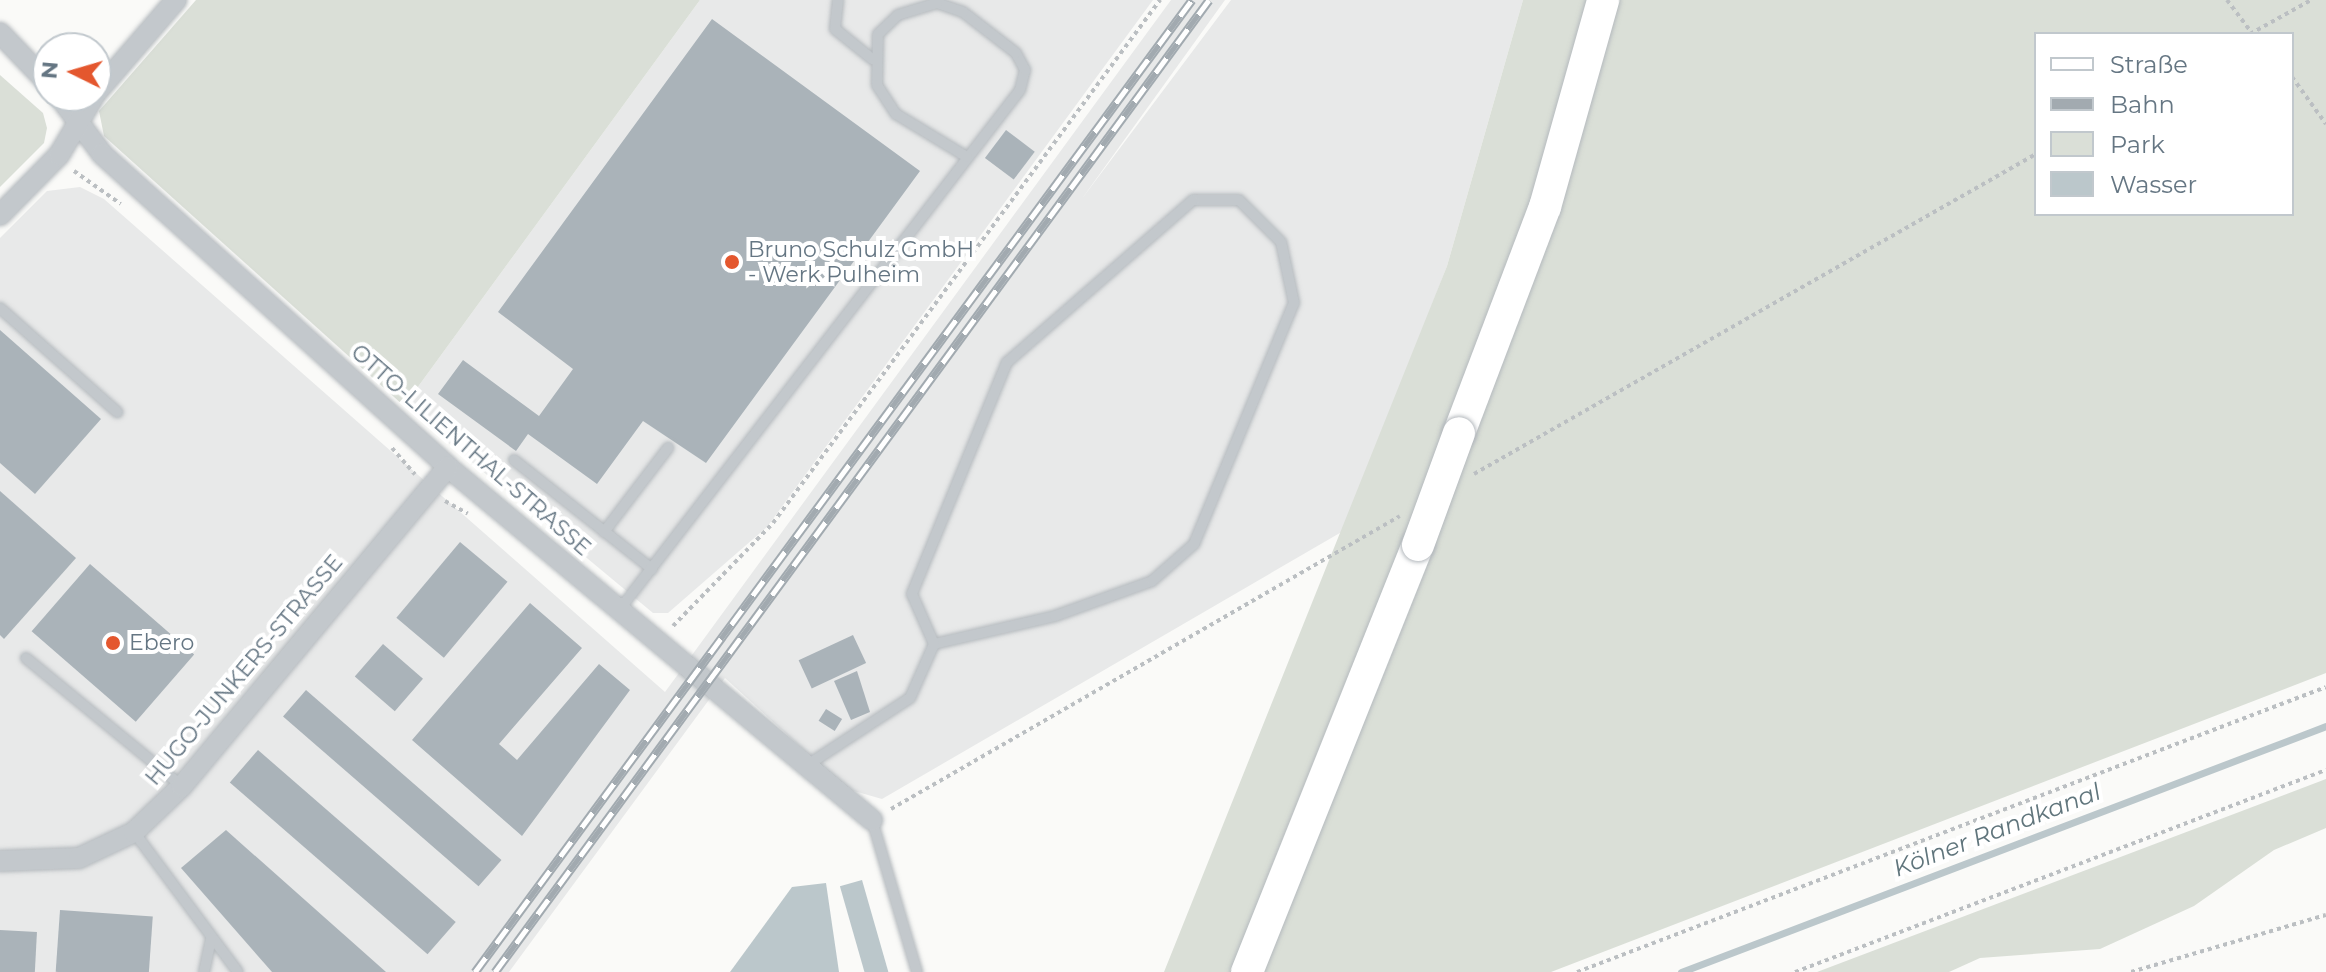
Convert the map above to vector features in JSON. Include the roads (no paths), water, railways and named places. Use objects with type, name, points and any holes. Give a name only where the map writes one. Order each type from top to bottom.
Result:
[{"type":"main road","points":[[1247,972],[1418,545],[1545,207],[1603,0]]},
{"type":"street","points":[[112,75],[176,0]]},
{"type":"street","points":[[0,33],[32,66]]},
{"type":"street","name":"OTTO-LILIENTHAL-STRASSE","points":[[72,112],[102,154],[448,467],[662,641],[872,820]]},
{"type":"street","points":[[0,215],[59,155],[83,112]]},
{"type":"street","name":"HUGO-JUNKERS-STRASSE","points":[[0,861],[79,858],[134,832],[182,786],[448,467]]},
{"type":"lane","points":[[838,0],[835,29],[872,59]]},
{"type":"lane","points":[[620,609],[1020,90],[1025,70],[1016,53],[963,12],[937,3],[898,15],[878,34],[872,59],[877,85],[896,114],[967,157]]},
{"type":"lane","points":[[809,764],[910,698],[934,644],[912,594],[1007,362],[1193,200],[1239,200],[1281,242],[1294,303],[1194,544],[1152,581],[1055,616],[934,644]]},
{"type":"lane","points":[[0,308],[117,412]]},
{"type":"lane","points":[[604,532],[668,448]]},
{"type":"lane","points":[[514,460],[652,569]]},
{"type":"lane","points":[[26,658],[182,786]]},
{"type":"lane","points":[[872,820],[917,972]]},
{"type":"lane","points":[[134,832],[238,972]]},
{"type":"lane","points":[[204,972],[211,939]]},
{"type":"water","points":[[862,880],[888,972],[864,972],[840,886]]},
{"type":"water","points":[[826,883],[839,972],[730,972],[792,887]]},
{"type":"waterway","name":"Kölner Randkanal","points":[[1681,972],[2326,726]]},
{"type":"railway","points":[[475,972],[1192,0]]},
{"type":"railway","points":[[495,972],[1209,0]]},
{"type":"place","name":"Bruno Schulz GmbH - Werk Pulheim","points":[[732,262]]},
{"type":"place","name":"Ebero","points":[[113,643]]}]
